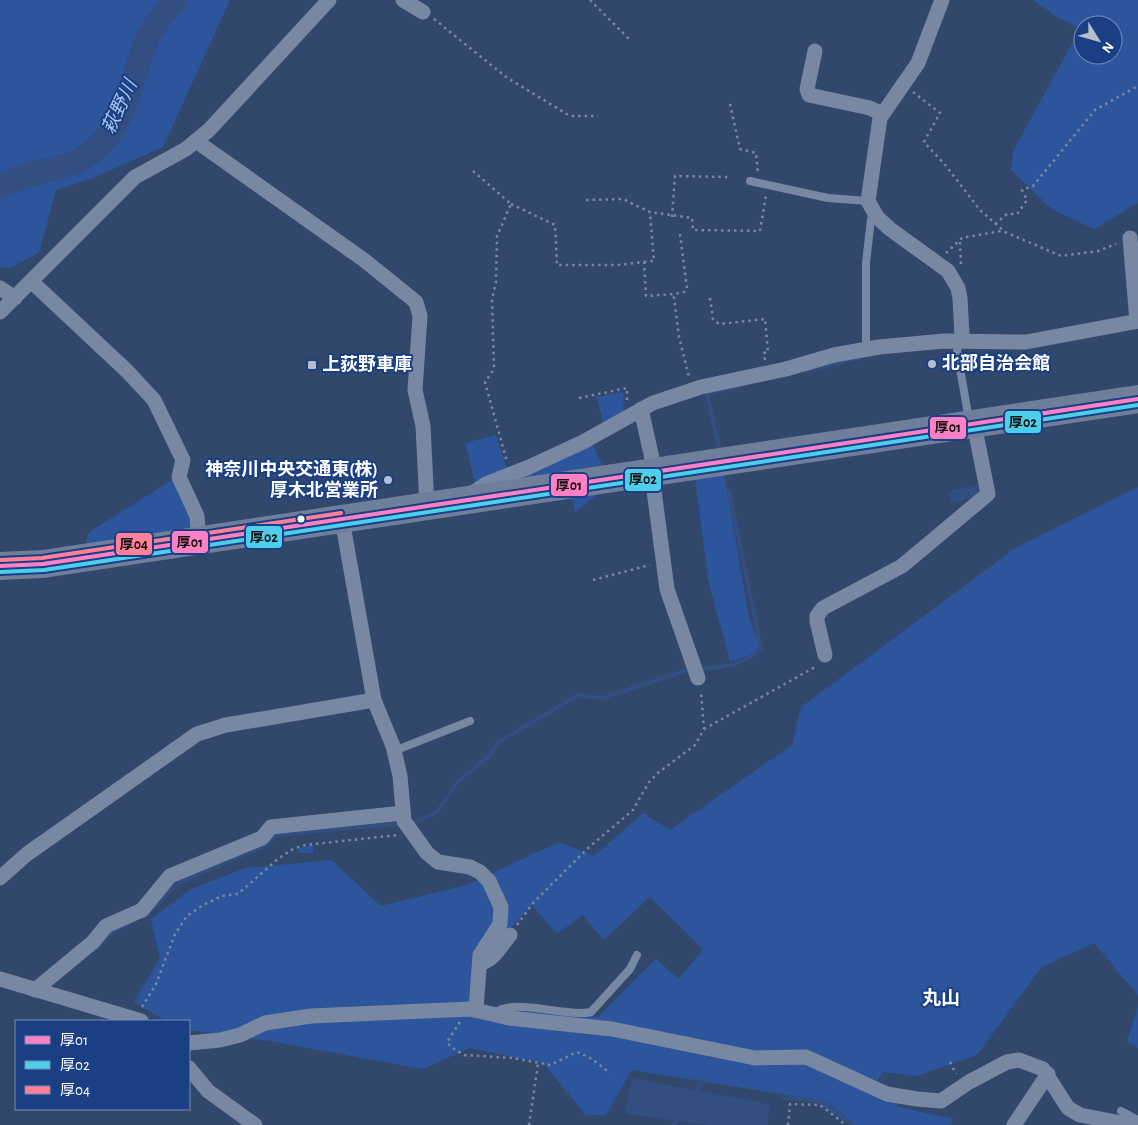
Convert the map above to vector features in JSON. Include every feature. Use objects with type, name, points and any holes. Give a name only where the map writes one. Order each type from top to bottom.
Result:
[{"type":"highway","points":[[0,566],[43,564],[200,541],[1138,399]]},
{"type":"street","points":[[0,312],[135,177],[196,141],[209,130],[329,0]]},
{"type":"street","points":[[403,0],[423,12]]},
{"type":"street","points":[[942,0],[924,54],[904,86],[882,114],[871,207],[902,240],[938,261],[948,271],[958,288],[962,335],[959,342]]},
{"type":"street","points":[[815,51],[807,89],[809,95],[870,108],[882,114]]},
{"type":"street","points":[[196,141],[364,260],[416,302],[420,316],[415,390],[423,426],[427,506]]},
{"type":"street","points":[[460,502],[486,484],[583,442],[653,403],[693,389],[766,374],[834,355],[866,349],[925,342],[1026,342],[1137,321],[1130,238]]},
{"type":"street","points":[[32,282],[127,371],[154,400],[183,460],[179,478],[197,516],[200,541]]},
{"type":"street","points":[[0,288],[15,298]]},
{"type":"street","points":[[635,413],[655,472],[653,483],[667,589],[696,673]]},
{"type":"street","points":[[825,655],[817,621],[817,616],[823,608],[881,579],[902,566],[988,494],[972,425]]},
{"type":"street","points":[[342,519],[374,700],[394,751],[400,776],[403,813],[409,828],[427,853],[438,862],[470,867],[480,872],[489,881],[501,906],[501,919],[480,955],[473,1009]]},
{"type":"street","points":[[0,878],[27,854],[197,734],[226,725],[374,700]]},
{"type":"street","points":[[35,990],[92,942],[106,926],[142,910],[170,876],[262,838],[271,827],[403,813]]},
{"type":"street","points":[[480,963],[486,963],[510,934]]},
{"type":"street","points":[[0,979],[138,1020]]},
{"type":"street","points":[[190,1043],[220,1040],[240,1035],[265,1023],[311,1016],[473,1009],[509,1018],[612,1029],[754,1058],[806,1057],[887,1094],[917,1099],[941,1101],[969,1082],[1007,1062],[1021,1061],[1043,1069],[1048,1074],[1068,1108],[1074,1112],[1080,1115],[1132,1125]]},
{"type":"street","points":[[190,1069],[208,1091],[255,1125]]},
{"type":"street","points":[[1014,1125],[1048,1074]]},
{"type":"lane","points":[[755,182],[871,207],[866,263],[866,349]]},
{"type":"lane","points":[[959,342],[957,351],[972,425]]},
{"type":"lane","points":[[394,751],[470,721]]},
{"type":"lane","points":[[494,1014],[499,1009],[514,1008],[591,1012],[630,969],[637,956]]},
{"type":"lane","points":[[1121,1111],[1138,1120]]},
{"type":"path","points":[[590,0],[631,42]]},
{"type":"path","points":[[423,12],[471,47],[506,77],[570,116],[598,116]]},
{"type":"path","points":[[904,86],[940,112],[924,142],[946,166],[980,210],[1002,230],[1061,256],[1098,251],[1130,238]]},
{"type":"path","points":[[995,224],[1007,214],[1017,214],[1027,200],[1022,190],[1034,186],[1095,110],[1138,86]]},
{"type":"path","points":[[730,104],[740,149],[756,153],[755,182]]},
{"type":"path","points":[[473,171],[512,204],[555,225],[557,265],[617,265],[654,261],[650,212]]},
{"type":"path","points":[[672,216],[675,176],[731,177]]},
{"type":"path","points":[[586,200],[624,199],[650,212],[692,218],[693,230],[760,230],[768,184]]},
{"type":"path","points":[[510,475],[485,386],[494,369],[492,299],[496,282],[497,236],[512,204]]},
{"type":"path","points":[[938,261],[962,238],[1002,230]]},
{"type":"path","points":[[644,262],[646,296],[684,292],[687,289],[680,234]]},
{"type":"path","points":[[675,294],[679,337],[693,389]]},
{"type":"path","points":[[710,298],[714,319],[719,324],[765,319],[768,352],[764,353],[766,374]]},
{"type":"path","points":[[579,398],[627,388],[635,413]]},
{"type":"path","points":[[593,580],[663,561]]},
{"type":"path","points":[[510,934],[534,902],[587,849],[634,810],[649,782],[659,772],[695,745],[704,729],[817,666],[823,661],[825,655]]},
{"type":"path","points":[[696,673],[703,704],[704,729]]},
{"type":"path","points":[[138,1020],[156,984],[175,934],[187,916],[203,905],[222,896],[238,894],[293,849],[305,844],[399,835],[409,828]]},
{"type":"path","points":[[473,1009],[447,1042],[450,1047],[464,1055],[513,1058],[550,1065],[577,1052],[589,1057],[610,1073]]},
{"type":"path","points":[[529,1125],[538,1064]]},
{"type":"path","points":[[788,1125],[790,1104],[820,1106],[846,1125]]},
{"type":"shaded area","points":[[0,0],[230,0],[163,147],[93,178],[56,190],[39,252],[11,268],[0,267]]},
{"type":"shaded area","points":[[1033,0],[1138,0],[1138,203],[1094,229],[1053,210],[1011,170],[1013,151],[1073,42],[1073,65],[1123,65],[1123,15],[1073,15],[1073,25],[1057,17]]},
{"type":"shaded area","points":[[623,392],[624,415],[604,426],[597,397]]},
{"type":"shaded area","points":[[496,435],[508,472],[475,483],[465,443]]},
{"type":"shaded area","points":[[592,442],[605,471],[527,481],[526,472]]},
{"type":"shaded area","points":[[724,473],[749,618],[759,646],[755,653],[730,662],[708,579],[695,477]]},
{"type":"shaded area","points":[[175,478],[194,517],[193,531],[87,545],[87,535],[91,531]]},
{"type":"shaded area","points":[[983,484],[981,494],[951,504],[948,491]]},
{"type":"shaded area","points":[[1138,487],[1138,995],[1094,943],[1042,967],[977,1055],[917,1076],[884,1072],[873,1087],[899,1107],[954,1119],[949,1125],[851,1125],[812,1099],[632,1070],[606,1115],[586,1115],[543,1063],[469,1048],[423,1069],[270,1041],[190,1030],[190,1020],[164,1020],[134,1002],[160,958],[151,919],[189,890],[245,868],[331,860],[381,906],[467,885],[559,842],[594,856],[643,813],[670,830],[792,745],[801,707],[1017,547]],"holes":[[[650,897],[703,949],[679,979],[656,959],[598,1017],[484,1005],[484,956],[532,905],[557,934],[583,915],[604,940]]]},
{"type":"shaded area","points":[[602,491],[575,512],[572,495]]},
{"type":"shaded area","points":[[313,845],[313,853],[298,853],[299,848]]},
{"type":"shaded area","points":[[1138,1006],[1138,1048],[1127,1042]]},
{"type":"shaded area","points":[[632,1078],[769,1104],[768,1125],[708,1125],[628,1114],[625,1111]]},
{"type":"waterway","name":"萩野川","points":[[0,186],[28,175],[73,163],[86,156],[99,145],[110,133],[125,104],[150,34],[167,9],[176,0]]},
{"type":"waterway","points":[[805,371],[858,358]]},
{"type":"waterway","points":[[720,451],[707,394],[744,385]]},
{"type":"waterway","points":[[700,669],[741,662],[761,648],[729,491]]},
{"type":"waterway","points":[[415,822],[437,812],[458,781],[489,756],[498,742],[579,695],[602,698],[690,669]]},
{"type":"waterway","points":[[144,917],[179,883],[266,845],[275,835],[397,824]]},
{"type":"waterway","points":[[97,948],[112,932],[130,923]]},
{"type":"waterway","points":[[694,1093],[703,1080]]},
{"type":"waterway","points":[[783,1098],[821,1102],[836,1110],[853,1125]]},
{"type":"waterway","points":[[673,1125],[678,1117]]},
{"type":"transit line","name":"厚01","points":[[0,566],[43,564],[1138,399]]},
{"type":"transit line","name":"厚02","points":[[0,572],[44,570],[1138,405]]},
{"type":"transit line","name":"厚04","points":[[0,560],[42,558],[341,513]]},
{"type":"place","name":"北部自治会館","points":[[932,364]]},
{"type":"place","name":"上荻野車庫","points":[[312,365]]},
{"type":"place","name":"神奈川中央交通東(株) 厚木北営業所","points":[[388,480]]},
{"type":"district","name":"丸山","points":[[941,998]]}]
